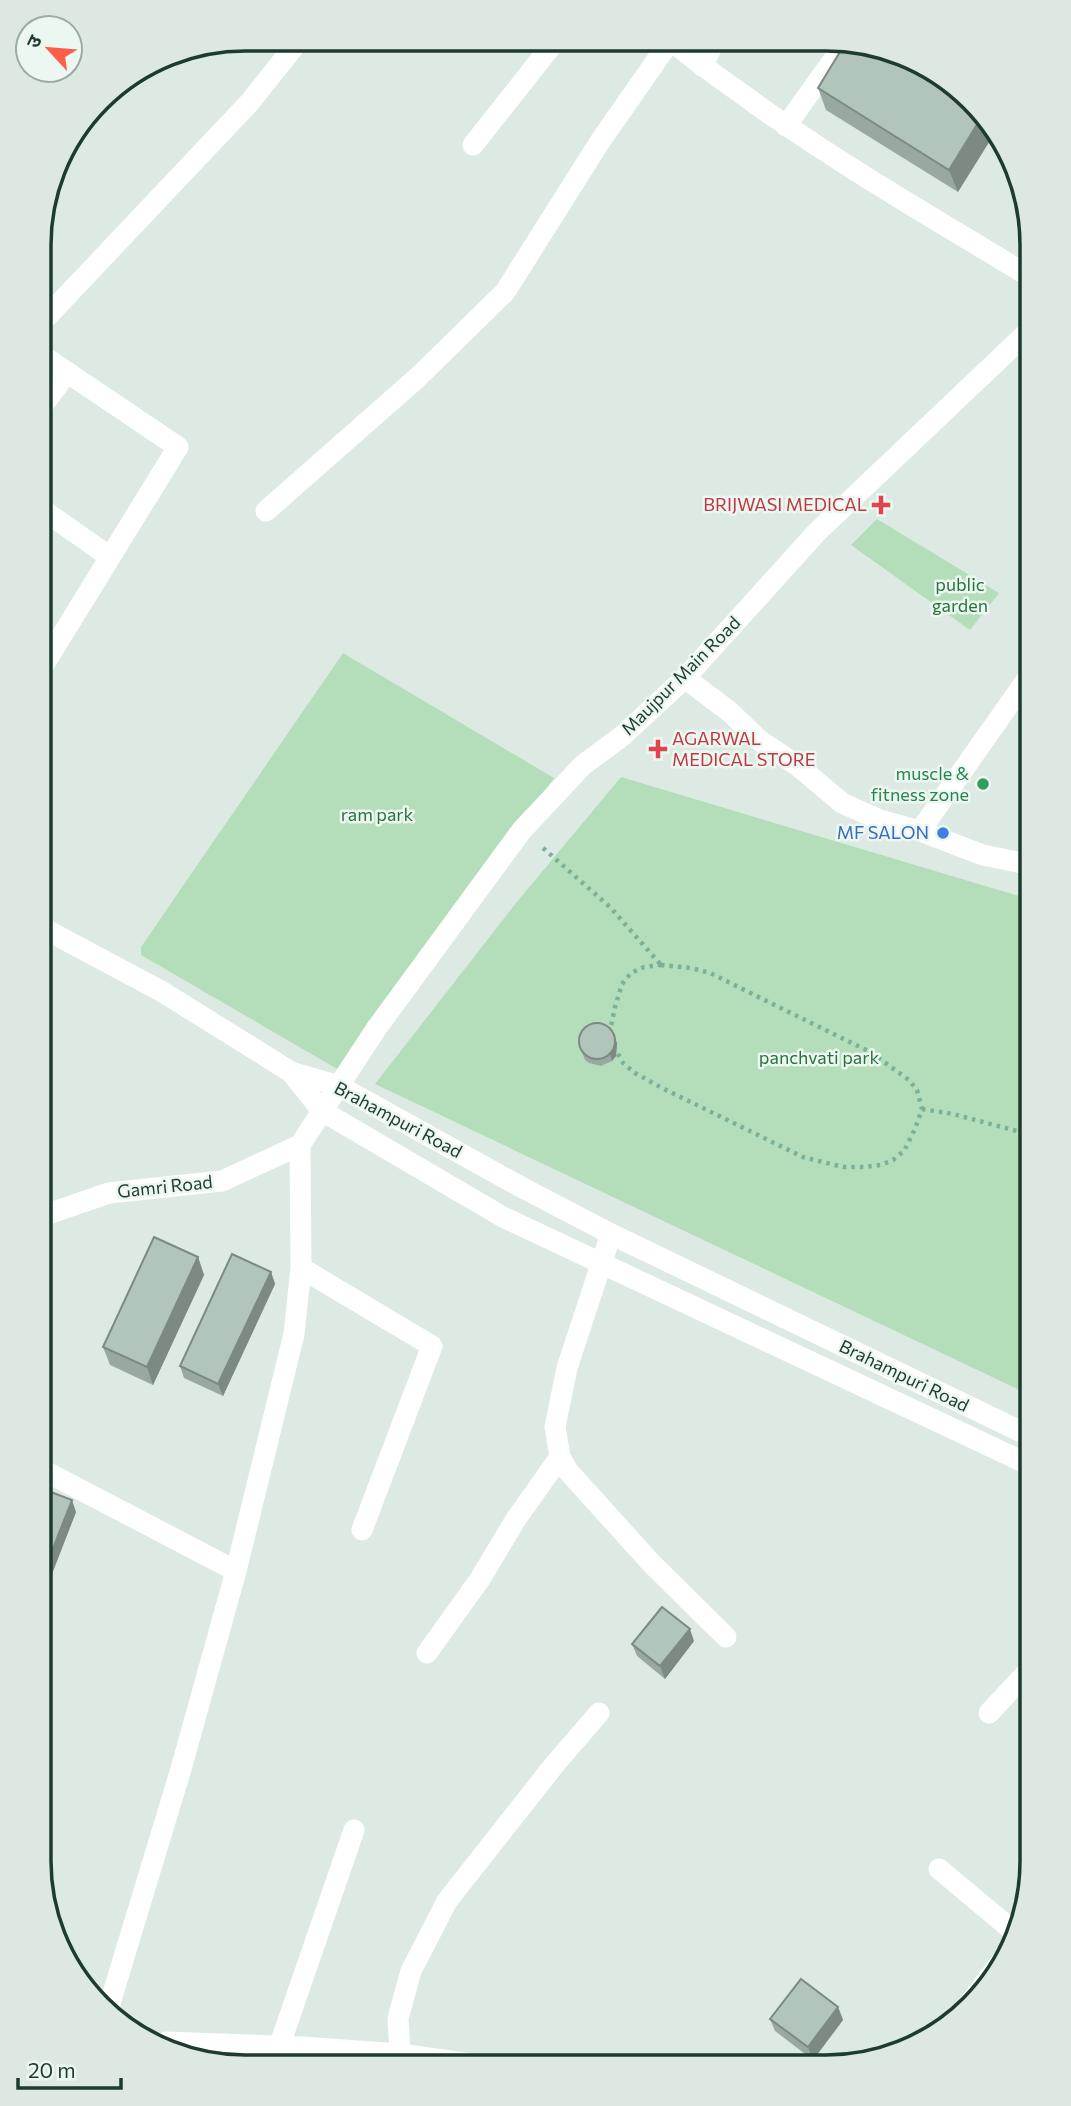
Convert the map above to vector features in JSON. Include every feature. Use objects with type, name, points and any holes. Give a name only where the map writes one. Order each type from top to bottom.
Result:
[{"type":"street","points":[[51,312],[250,103],[291,51]]},
{"type":"street","points":[[473,145],[547,51]]},
{"type":"street","points":[[266,511],[417,378],[505,292],[599,143],[664,51]]},
{"type":"street","points":[[684,51],[786,126],[1020,271]]},
{"type":"street","points":[[702,65],[710,51]]},
{"type":"street","points":[[786,126],[840,51]]},
{"type":"street","name":"Maujpur Main Road","points":[[339,1086],[376,1029],[522,830],[583,765],[621,737],[685,678],[817,532],[1020,339]]},
{"type":"street","points":[[51,361],[178,447],[51,653]]},
{"type":"street","points":[[51,395],[68,373]]},
{"type":"street","points":[[51,516],[110,558]]},
{"type":"street","points":[[685,678],[842,803],[880,820],[920,831],[984,855],[1020,862]]},
{"type":"street","points":[[920,831],[1020,688]]},
{"type":"street","points":[[51,932],[161,991],[291,1072]]},
{"type":"street","name":"Brahampuri Road","points":[[291,1072],[339,1086],[611,1234],[1020,1432]]},
{"type":"street","name":"Brahampuri Road","points":[[291,1072],[322,1111],[503,1217],[1020,1461]]},
{"type":"street","points":[[111,2001],[181,1769],[236,1571],[294,1334],[301,1268],[300,1145],[339,1086]]},
{"type":"street","name":"Gamri Road","points":[[51,1213],[109,1193],[222,1181],[300,1145]]},
{"type":"street","points":[[611,1234],[567,1368],[555,1427],[560,1457],[568,1471],[652,1564],[726,1637]]},
{"type":"street","points":[[301,1268],[432,1346],[362,1530]]},
{"type":"street","points":[[975,1440],[986,1416]]},
{"type":"street","points":[[427,1653],[480,1579],[516,1519],[560,1457]]},
{"type":"street","points":[[51,1474],[236,1571]]},
{"type":"street","points":[[989,1713],[1020,1680]]},
{"type":"street","points":[[400,2054],[398,2018],[411,1971],[447,1901],[555,1764],[599,1713]]},
{"type":"street","points":[[279,2047],[354,1830]]},
{"type":"street","points":[[939,1869],[1009,1927]]},
{"type":"street","points":[[176,2042],[407,2055]]},
{"type":"street","points":[[225,2054],[227,2044]]},
{"type":"path","points":[[522,830],[610,907],[661,965]]},
{"type":"path","points":[[661,965],[710,973],[870,1052],[909,1080],[917,1090],[922,1109],[904,1151],[881,1165],[864,1167],[843,1167],[803,1157],[635,1073],[623,1063],[614,1047],[610,1031],[622,984],[631,973],[644,967],[661,965]]},
{"type":"path","points":[[922,1109],[953,1114],[1020,1132]]},
{"type":"green space","name":"public garden","points":[[877,519],[999,593],[970,630],[851,545]]},
{"type":"green space","name":"ram park","points":[[343,653],[554,778],[339,1070],[141,955],[141,947]]},
{"type":"green space","name":"panchvati park","points":[[621,777],[1020,896],[1020,1390],[375,1084],[516,903]]},
{"type":"building","points":[[840,51],[864,54],[889,61],[934,83],[977,124],[949,170],[818,88]]},
{"type":"building","points":[[597,1023],[610,1028],[615,1041],[610,1054],[597,1059],[584,1054],[579,1041],[584,1028]]},
{"type":"building","points":[[154,1237],[198,1257],[147,1367],[103,1347]]},
{"type":"building","points":[[232,1254],[271,1272],[218,1384],[180,1366]]},
{"type":"building","points":[[51,1492],[72,1500],[51,1553]]},
{"type":"building","points":[[662,1607],[690,1629],[660,1666],[632,1644]]},
{"type":"building","points":[[801,1979],[838,2007],[808,2047],[770,2019]]},
{"type":"place","name":"BRIJWASI MEDICAL","points":[[881,505]]},
{"type":"place","name":"AGARWAL MEDICAL STORE","points":[[658,749]]},
{"type":"place","name":"muscle & fitness zone","points":[[983,784]]},
{"type":"place","name":"MF SALON","points":[[943,833]]}]
